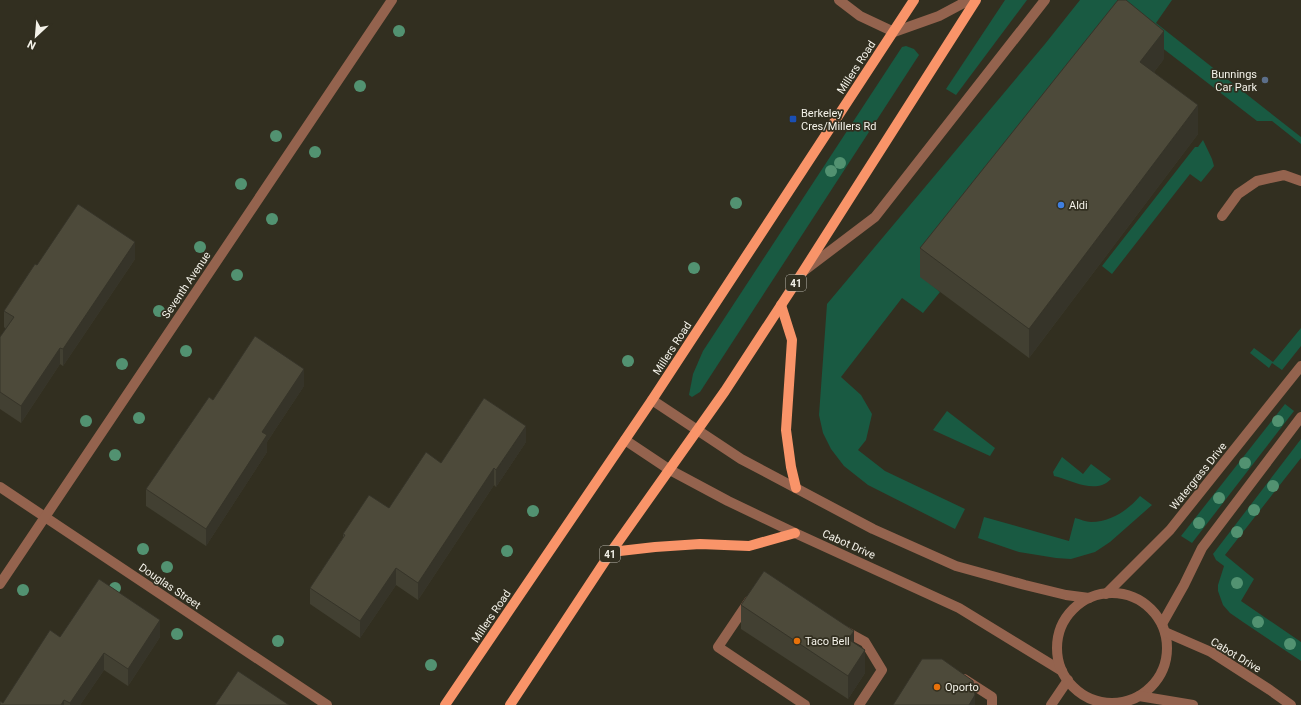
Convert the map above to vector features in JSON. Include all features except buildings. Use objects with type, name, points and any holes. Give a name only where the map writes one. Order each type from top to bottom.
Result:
[{"type":"main road","name":"Millers Road","points":[[445,705],[652,400],[914,0]]},
{"type":"main road","name":"41","points":[[510,705],[611,552],[698,431],[781,306],[976,0]]},
{"type":"main road","points":[[781,306],[792,340],[786,430],[796,488]]},
{"type":"main road","points":[[611,552],[700,544],[749,546],[795,533]]},
{"type":"street","name":"Seventh Avenue","points":[[0,584],[392,0]]},
{"type":"street","points":[[839,0],[860,16],[894,32],[939,16],[969,0]]},
{"type":"street","points":[[804,270],[875,217],[1045,0]]},
{"type":"street","points":[[1222,216],[1238,194],[1257,181],[1284,175],[1301,181]]},
{"type":"street","name":"Watergrass Drive","points":[[1106,594],[1170,530],[1301,366]]},
{"type":"street","points":[[652,400],[741,459],[874,529],[956,566],[1066,595],[1089,598]]},
{"type":"street","points":[[1164,628],[1202,548],[1301,417]]},
{"type":"street","name":"Cabot Drive","points":[[625,440],[670,470],[728,501],[959,608],[1062,671]]},
{"type":"street","name":"Douglas Street","points":[[0,487],[327,705]]},
{"type":"street","points":[[1106,594],[1119,594],[1133,598],[1145,604],[1155,613],[1164,628],[1168,647],[1166,661],[1161,675],[1151,687],[1139,696],[1122,702],[1103,704],[1078,691],[1062,671],[1058,655],[1058,637],[1064,621],[1075,607],[1089,598],[1106,594]]},
{"type":"street","points":[[753,596],[718,647],[805,705]]},
{"type":"street","points":[[837,626],[865,642],[882,670],[859,705]]},
{"type":"street","name":"Cabot Drive","points":[[1164,628],[1210,652],[1291,705]]},
{"type":"street","points":[[956,674],[992,697],[992,705]]},
{"type":"street","points":[[1051,705],[1068,680]]},
{"type":"street","points":[[1139,696],[1192,705]]},
{"type":"green space","points":[[1005,0],[1027,0],[956,95],[946,89]]},
{"type":"green space","points":[[1080,0],[1172,0],[1156,23],[1301,137],[1301,144],[1272,121],[1257,121],[1126,20],[921,276],[940,292],[923,313],[902,298],[841,377],[861,395],[872,414],[866,440],[858,450],[885,471],[965,509],[955,529],[868,485],[844,466],[831,449],[823,433],[819,415],[827,304],[1045,44]]},
{"type":"green space","points":[[906,46],[914,49],[919,55],[700,392],[692,397],[689,395],[693,374],[703,351],[902,47]]},
{"type":"green space","points":[[1203,140],[1214,166],[1201,182],[1190,174],[1112,274],[1102,266],[1195,147],[1198,147]]},
{"type":"green space","points":[[1301,328],[1301,346],[1282,370],[1272,363],[1269,368],[1250,353],[1254,348],[1273,362]]},
{"type":"green space","points":[[1285,404],[1294,411],[1192,543],[1181,536]]},
{"type":"green space","points":[[947,411],[995,448],[990,456],[933,430]]},
{"type":"green space","points":[[1301,439],[1301,458],[1225,555],[1254,579],[1241,601],[1301,642],[1301,661],[1230,613],[1223,605],[1218,591],[1218,585],[1224,566],[1216,560],[1213,554]]},
{"type":"green space","points":[[1062,457],[1083,474],[1091,464],[1111,479],[1099,486],[1085,486],[1054,476],[1053,472]]},
{"type":"green space","points":[[1140,496],[1152,505],[1110,542],[1095,552],[1071,559],[1019,552],[978,538],[984,517],[1069,541],[1075,518],[1087,522],[1105,520],[1130,506]]},
{"type":"place","name":"Bunnings Car Park","points":[[1265,80]]},
{"type":"place","name":"Berkeley Cres/Millers Rd","points":[[793,119]]},
{"type":"place","name":"Aldi","points":[[1061,205]]},
{"type":"place","name":"Taco Bell","points":[[797,641]]},
{"type":"place","name":"Oporto","points":[[937,687]]}]
